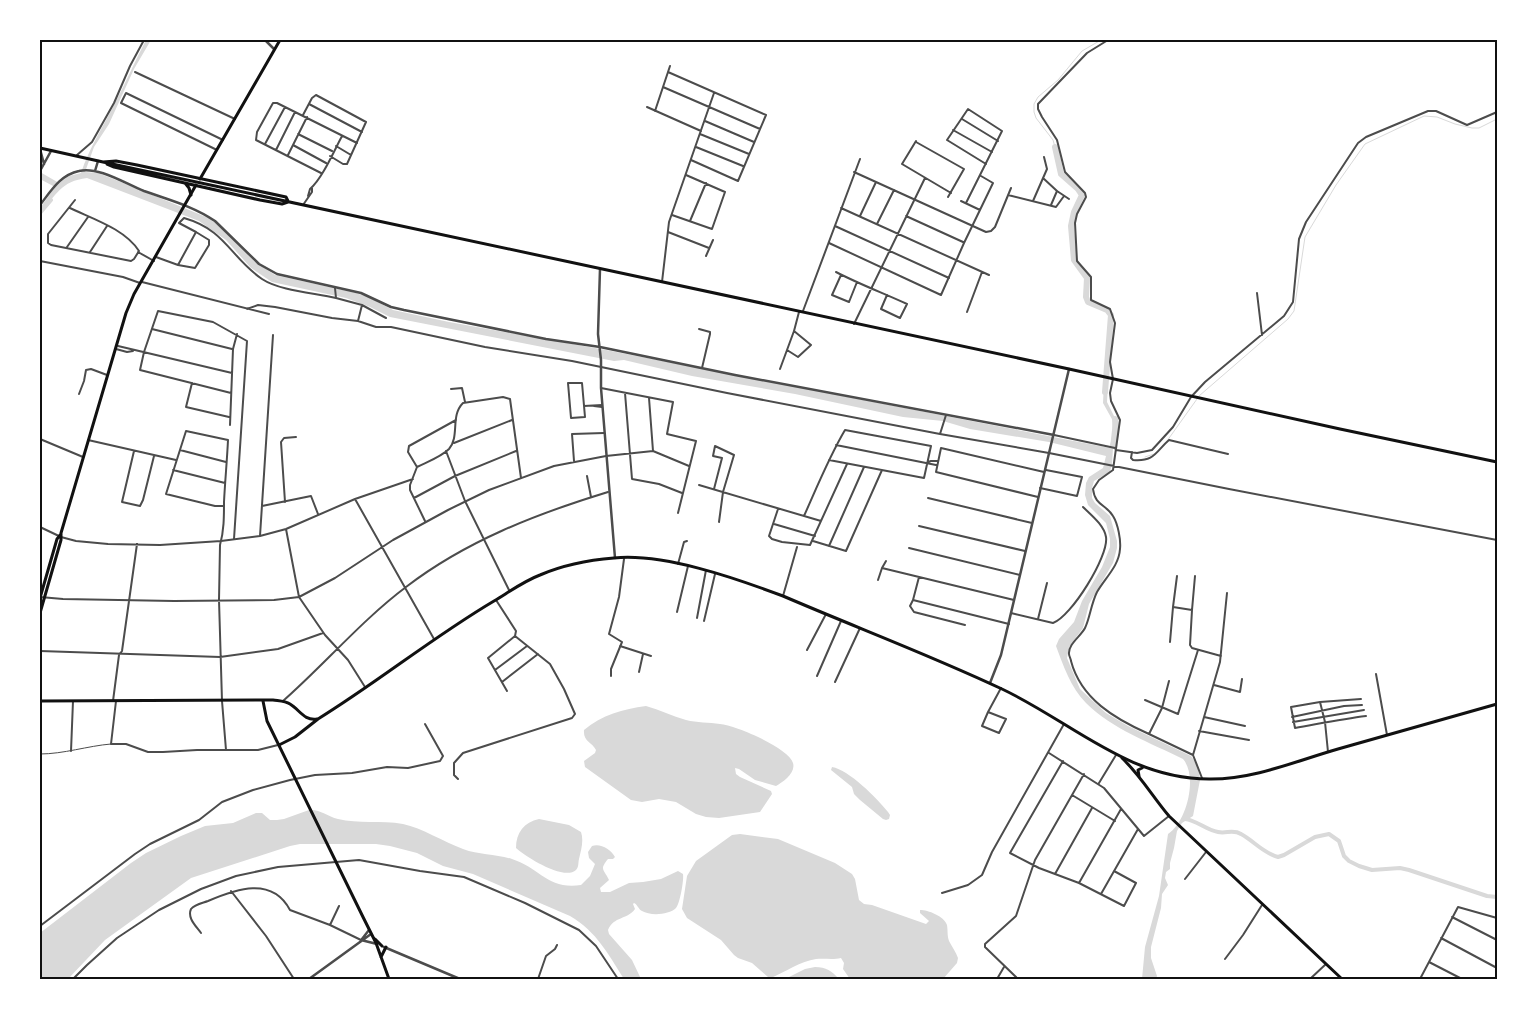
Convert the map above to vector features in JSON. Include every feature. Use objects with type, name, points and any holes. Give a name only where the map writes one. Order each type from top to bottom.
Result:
[{"type":"main road","points":[[200,179],[280,40]]},
{"type":"main road","points":[[40,149],[1497,462]]},
{"type":"main road","points":[[103,162],[116,161],[200,179],[286,198],[289,202]]},
{"type":"main road","points":[[103,162],[114,167],[184,183],[282,204],[289,202]]},
{"type":"main road","points":[[184,183],[189,188],[191,195]]},
{"type":"main road","points":[[40,613],[41,597],[126,313],[141,282],[178,222],[178,217],[196,185]]},
{"type":"main road","points":[[279,745],[294,737],[434,639],[510,591],[552,570],[614,558],[660,560],[706,570],[746,582],[782,596],[1001,688],[1116,755],[1160,774],[1211,779],[1240,777],[1497,704]]},
{"type":"main road","points":[[262,701],[267,721],[287,758],[376,944],[389,979]]},
{"type":"main road","points":[[40,702],[283,701],[290,704],[306,718],[318,719]]},
{"type":"main road","points":[[1122,758],[1139,776],[1170,816],[1342,979]]},
{"type":"main road","points":[[1139,776],[1138,770],[1145,769]]},
{"type":"main road","points":[[372,936],[384,946],[381,957]]},
{"type":"street","points":[[76,156],[92,142],[114,103],[144,40]]},
{"type":"street","points":[[265,40],[274,49]]},
{"type":"street","points":[[1108,40],[1087,53],[1041,100],[1038,109],[1057,140],[1065,172],[1085,193],[1086,197],[1077,214],[1075,223],[1077,261],[1091,277],[1091,300],[1108,306],[1113,312],[1115,329],[1110,362],[1110,388],[1111,401],[1120,420],[1114,448],[1112,472],[1099,480],[1093,489],[1096,500],[1113,516],[1120,543],[1119,557],[1096,594],[1085,628],[1071,647],[1069,653],[1076,677],[1094,701],[1115,717],[1193,755]]},
{"type":"street","points":[[655,111],[670,66]]},
{"type":"street","points":[[135,72],[235,119]]},
{"type":"street","points":[[668,72],[766,116],[738,180],[691,160]]},
{"type":"street","points":[[663,87],[760,129]]},
{"type":"street","points":[[217,150],[121,103],[126,93],[222,140]]},
{"type":"street","points":[[662,282],[672,215],[714,93]]},
{"type":"street","points":[[303,115],[314,96],[319,96],[365,120],[366,124],[346,165],[330,156]]},
{"type":"street","points":[[321,173],[264,145],[255,138],[271,106],[275,102],[357,143]]},
{"type":"street","points":[[309,104],[362,132]]},
{"type":"street","points":[[264,145],[285,107]]},
{"type":"street","points":[[647,107],[749,154]]},
{"type":"street","points":[[966,203],[981,176],[1002,132],[968,109],[947,140],[986,164]]},
{"type":"street","points":[[40,205],[58,181],[84,170],[95,172],[185,206],[215,221],[254,260],[265,268],[283,276],[361,293],[391,307],[546,339],[946,414],[1132,452],[1147,452],[1156,447],[1173,427],[1192,397],[1218,371],[1290,309],[1293,302],[1300,234],[1358,143],[1373,134],[1428,111],[1436,111],[1467,125],[1497,112]]},
{"type":"street","points":[[276,150],[295,112]]},
{"type":"street","points":[[287,156],[307,117]]},
{"type":"street","points":[[961,119],[998,141]]},
{"type":"street","points":[[705,121],[754,142]]},
{"type":"street","points":[[953,130],[992,152]]},
{"type":"street","points":[[298,134],[333,152]]},
{"type":"street","points":[[303,205],[308,193],[342,136]]},
{"type":"street","points":[[948,197],[951,193],[964,169],[916,141],[902,164],[951,193]]},
{"type":"street","points":[[293,145],[327,163]]},
{"type":"street","points":[[336,146],[352,155]]},
{"type":"street","points":[[696,147],[743,166]]},
{"type":"street","points":[[40,149],[44,164]]},
{"type":"street","points":[[40,172],[52,151]]},
{"type":"street","points":[[1033,201],[1048,169],[1044,157]]},
{"type":"street","points":[[780,369],[800,313],[807,304],[860,159]]},
{"type":"street","points":[[95,172],[98,161]]},
{"type":"street","points":[[854,172],[986,232],[995,227],[1011,188]]},
{"type":"street","points":[[686,175],[731,194]]},
{"type":"street","points":[[829,243],[941,295],[993,183],[981,176]]},
{"type":"street","points":[[854,324],[925,178]]},
{"type":"street","points":[[1044,178],[1057,191],[1069,199]]},
{"type":"street","points":[[860,216],[876,182]]},
{"type":"street","points":[[690,221],[706,183]]},
{"type":"street","points":[[877,224],[894,190]]},
{"type":"street","points":[[1051,205],[1057,191]]},
{"type":"street","points":[[672,215],[712,229],[725,192]]},
{"type":"street","points":[[1008,195],[1056,207],[1064,196]]},
{"type":"street","points":[[76,200],[47,236],[48,243],[131,261],[138,252]]},
{"type":"street","points":[[961,201],[980,210]]},
{"type":"street","points":[[70,208],[107,226],[132,242],[138,252],[154,261]]},
{"type":"street","points":[[841,208],[989,275]]},
{"type":"street","points":[[67,248],[88,216]]},
{"type":"street","points":[[906,216],[964,243]]},
{"type":"street","points":[[156,257],[178,265],[193,268],[197,266],[210,242],[208,238],[178,222],[184,218],[209,229],[225,241],[249,269],[271,284],[336,296],[362,305],[386,318]]},
{"type":"street","points":[[90,252],[107,226]]},
{"type":"street","points":[[835,226],[949,278]]},
{"type":"street","points":[[178,265],[196,232]]},
{"type":"street","points":[[668,232],[709,248]]},
{"type":"street","points":[[706,256],[713,240]]},
{"type":"street","points":[[40,261],[123,277],[247,310],[269,314]]},
{"type":"street","points":[[600,269],[598,334],[601,360],[600,388],[614,558]]},
{"type":"street","points":[[836,272],[907,304],[900,318],[881,309],[887,295]]},
{"type":"street","points":[[967,312],[982,272]]},
{"type":"street","points":[[840,275],[832,295],[849,302],[857,282]]},
{"type":"street","points":[[335,288],[336,296]]},
{"type":"street","points":[[1257,293],[1262,335]]},
{"type":"street","points":[[247,310],[258,305],[275,306],[376,326],[392,327],[485,347],[572,361],[940,434],[1049,453],[1497,540]]},
{"type":"street","points":[[358,321],[362,305]]},
{"type":"street","points":[[231,393],[140,370],[158,311],[213,322],[247,341],[234,539]]},
{"type":"street","points":[[152,329],[233,349]]},
{"type":"street","points":[[698,329],[710,332],[702,368]]},
{"type":"street","points":[[794,330],[811,345]]},
{"type":"street","points":[[230,425],[233,349],[237,334]]},
{"type":"street","points":[[260,536],[273,335]]},
{"type":"street","points":[[787,350],[798,357],[814,342]]},
{"type":"street","points":[[115,347],[232,373]]},
{"type":"street","points":[[990,684],[1001,655],[1009,624],[1069,369]]},
{"type":"street","points":[[79,394],[86,370],[107,375]]},
{"type":"street","points":[[192,383],[186,407],[229,417]]},
{"type":"street","points":[[568,383],[582,383],[584,406],[585,417],[571,418],[568,383]]},
{"type":"street","points":[[451,389],[462,388],[465,402]]},
{"type":"street","points":[[600,388],[673,402],[667,434],[696,440],[678,513]]},
{"type":"street","points":[[625,393],[629,453],[633,480],[659,484],[682,493]]},
{"type":"street","points":[[426,522],[410,488],[417,467],[446,452],[453,443],[457,411],[460,405],[465,402],[508,397],[510,399],[521,478]]},
{"type":"street","points":[[649,398],[652,451]]},
{"type":"street","points":[[584,406],[602,406]]},
{"type":"street","points":[[940,434],[946,414]]},
{"type":"street","points":[[417,467],[408,452],[409,446],[456,420]]},
{"type":"street","points":[[453,443],[512,420]]},
{"type":"street","points":[[224,506],[215,506],[166,494],[186,430],[228,440],[219,600],[222,701],[226,750]]},
{"type":"street","points":[[804,516],[829,460],[836,445],[845,430],[931,446],[924,478],[829,460]]},
{"type":"street","points":[[574,461],[572,434],[604,433]]},
{"type":"street","points":[[285,502],[281,442],[284,438],[296,437]]},
{"type":"street","points":[[40,439],[83,457]]},
{"type":"street","points":[[88,440],[134,452],[176,460]]},
{"type":"street","points":[[1132,452],[1131,459],[1145,459],[1158,453],[1169,440],[1228,454]]},
{"type":"street","points":[[836,445],[937,465]]},
{"type":"street","points":[[714,489],[722,458],[713,456],[715,446],[734,455],[723,492],[719,522]]},
{"type":"street","points":[[1038,497],[936,472],[941,448],[1045,471],[1082,477],[1077,496],[1040,488]]},
{"type":"street","points":[[180,450],[227,462]]},
{"type":"street","points":[[414,498],[455,476],[516,451]]},
{"type":"street","points":[[41,597],[174,601],[274,600],[299,597],[335,578],[381,547],[465,501],[554,466],[606,456],[652,451],[689,466]]},
{"type":"street","points":[[134,452],[122,502],[136,506],[140,506],[143,500],[154,456]]},
{"type":"street","points":[[446,452],[465,501],[510,591]]},
{"type":"street","points":[[928,462],[938,461]]},
{"type":"street","points":[[778,509],[769,536],[773,540],[809,546],[813,541],[847,464]]},
{"type":"street","points":[[829,546],[864,467]]},
{"type":"street","points":[[173,470],[225,483]]},
{"type":"street","points":[[813,541],[846,551],[882,470]]},
{"type":"street","points":[[587,476],[591,497]]},
{"type":"street","points":[[40,527],[76,541],[108,544],[160,545],[260,536],[286,529],[355,499],[413,479]]},
{"type":"street","points":[[699,485],[822,521]]},
{"type":"street","points":[[283,701],[405,588],[438,565],[483,539],[519,522],[608,492]]},
{"type":"street","points":[[262,506],[311,496],[318,514]]},
{"type":"street","points":[[928,498],[1032,524]]},
{"type":"street","points":[[355,499],[434,639]]},
{"type":"street","points":[[1011,613],[1053,623],[1064,616],[1080,596],[1101,559],[1106,546],[1106,535],[1098,522],[1083,507]]},
{"type":"street","points":[[773,523],[815,536]]},
{"type":"street","points":[[919,526],[1025,551]]},
{"type":"street","points":[[286,529],[299,597],[323,633],[348,660],[365,686]]},
{"type":"street","points":[[678,564],[684,542],[687,541]]},
{"type":"street","points":[[111,744],[115,680],[137,544]]},
{"type":"street","points":[[782,596],[797,547]]},
{"type":"street","points":[[909,548],[1020,576]]},
{"type":"street","points":[[611,676],[611,669],[622,642],[609,634],[619,597],[625,558]]},
{"type":"street","points":[[878,580],[886,561]]},
{"type":"street","points":[[677,612],[688,566]]},
{"type":"street","points":[[882,568],[1014,600]]},
{"type":"street","points":[[697,618],[706,570]]},
{"type":"street","points":[[704,620],[715,573]]},
{"type":"street","points":[[919,576],[910,606],[914,612],[965,625]]},
{"type":"street","points":[[1170,642],[1177,576]]},
{"type":"street","points":[[1195,576],[1190,645],[1192,648],[1221,656]]},
{"type":"street","points":[[1038,620],[1046,583]]},
{"type":"street","points":[[1201,778],[1193,755],[1221,656],[1227,593]]},
{"type":"street","points":[[496,600],[516,631],[515,636],[488,658],[507,691]]},
{"type":"street","points":[[913,600],[1009,624]]},
{"type":"street","points":[[1173,607],[1192,610]]},
{"type":"street","points":[[807,650],[826,614]]},
{"type":"street","points":[[817,676],[841,620]]},
{"type":"street","points":[[835,682],[860,628]]},
{"type":"street","points":[[40,651],[220,657],[278,649],[323,633]]},
{"type":"street","points":[[458,779],[454,775],[454,763],[463,753],[575,716],[575,710],[552,668],[515,636]]},
{"type":"street","points":[[495,670],[528,646]]},
{"type":"street","points":[[620,646],[651,656]]},
{"type":"street","points":[[1145,700],[1178,714],[1198,650]]},
{"type":"street","points":[[502,682],[538,654]]},
{"type":"street","points":[[638,672],[643,654]]},
{"type":"street","points":[[1376,674],[1387,735]]},
{"type":"street","points":[[1214,685],[1240,692],[1242,679]]},
{"type":"street","points":[[1149,734],[1162,708],[1169,681]]},
{"type":"street","points":[[988,712],[1006,719],[999,733],[982,726],[988,712],[1001,688]]},
{"type":"street","points":[[1361,699],[1320,702],[1290,707],[1293,722],[1295,728],[1366,716]]},
{"type":"street","points":[[71,751],[74,701]]},
{"type":"street","points":[[1320,702],[1325,722],[1328,752]]},
{"type":"street","points":[[1292,717],[1322,710],[1362,705]]},
{"type":"street","points":[[1293,722],[1364,710]]},
{"type":"street","points":[[1204,717],[1245,726]]},
{"type":"street","points":[[942,893],[968,886],[982,875],[992,852],[1049,753],[1064,723]]},
{"type":"street","points":[[40,926],[135,854],[150,844],[199,820],[216,806],[230,799],[253,790],[290,780],[387,767],[408,768],[440,761],[443,756],[425,724]]},
{"type":"street","points":[[1199,731],[1249,740]]},
{"type":"street","points":[[40,754],[111,744],[126,744],[148,752],[258,750],[279,745]]},
{"type":"street","points":[[1049,753],[1099,784],[1122,808],[1144,836],[1170,816]]},
{"type":"street","points":[[1099,784],[1116,755]]},
{"type":"street","points":[[1063,761],[1010,852],[1033,866],[1080,883],[1124,906],[1136,883],[1114,871]]},
{"type":"street","points":[[1018,979],[985,947],[985,944],[1016,916],[1033,866],[1084,774]]},
{"type":"street","points":[[1072,796],[1114,821]]},
{"type":"street","points":[[1055,874],[1092,808]]},
{"type":"street","points":[[1080,883],[1122,808]]},
{"type":"street","points":[[1102,894],[1138,829]]},
{"type":"street","points":[[1185,879],[1206,852]]},
{"type":"street","points":[[73,979],[117,938],[159,910],[201,889],[236,876],[278,867],[359,860],[464,877],[526,903],[580,930],[596,946],[618,979]]},
{"type":"street","points":[[201,932],[190,918],[191,910],[195,905],[231,891],[259,888],[268,890],[280,897],[290,910],[363,940],[384,946],[460,979]]},
{"type":"street","points":[[231,891],[266,936],[294,979]]},
{"type":"street","points":[[1225,959],[1262,905]]},
{"type":"street","points":[[330,925],[339,906]]},
{"type":"street","points":[[1420,979],[1458,907],[1497,918]]},
{"type":"street","points":[[1452,917],[1497,940]]},
{"type":"street","points":[[363,940],[369,930]]},
{"type":"street","points":[[309,979],[363,940],[372,936]]},
{"type":"street","points":[[1441,938],[1497,968]]},
{"type":"street","points":[[538,979],[546,956],[557,945]]},
{"type":"street","points":[[1429,962],[1462,979]]},
{"type":"street","points":[[1310,979],[1326,964]]},
{"type":"street","points":[[997,979],[1004,967]]},
{"type":"shaded area","points":[[146,40],[151,40],[134,69],[109,124],[94,147],[85,172],[98,173],[211,219],[254,261],[275,275],[356,293],[393,310],[449,322],[606,350],[1110,448],[1113,421],[1103,403],[1104,383],[1108,384],[1107,402],[1117,422],[1112,464],[1110,472],[1094,481],[1092,498],[1110,516],[1117,548],[1113,563],[1089,604],[1083,628],[1069,647],[1067,658],[1080,689],[1106,713],[1128,726],[1191,756],[1198,770],[1200,780],[1193,816],[1182,823],[1177,831],[1170,869],[1166,872],[1165,878],[1168,885],[1162,894],[1161,908],[1151,947],[1151,958],[1157,976],[1156,979],[1142,979],[1145,947],[1159,896],[1168,834],[1175,828],[1185,809],[1190,787],[1190,776],[1183,759],[1120,728],[1086,703],[1072,683],[1056,646],[1059,639],[1074,622],[1082,601],[1102,567],[1110,547],[1106,523],[1088,505],[1085,495],[1086,483],[1089,477],[1103,468],[1106,456],[1049,442],[970,429],[943,421],[903,417],[795,394],[692,376],[624,360],[614,361],[390,317],[346,298],[272,282],[251,268],[226,240],[199,221],[87,178],[71,182],[65,186],[40,214],[40,208],[55,187],[40,179],[40,172],[59,183],[69,176],[81,173],[92,146]]},
{"type":"shaded area","points":[[646,706],[694,722],[727,725],[761,738],[789,757],[793,763],[793,770],[785,780],[776,786],[755,780],[735,768],[736,774],[740,777],[771,791],[772,794],[760,812],[719,818],[706,817],[696,814],[676,802],[659,799],[642,802],[631,800],[585,767],[584,761],[595,753],[596,750],[586,739],[584,730],[598,720],[613,714]]},
{"type":"shaded area","points":[[832,767],[846,773],[862,785],[888,812],[890,815],[889,819],[883,819],[860,800],[854,794],[852,787],[831,770]]},
{"type":"shaded area","points":[[309,810],[346,820],[395,823],[410,826],[463,849],[512,859],[552,881],[570,886],[581,885],[590,876],[595,864],[589,858],[588,852],[592,846],[602,846],[611,851],[615,857],[608,859],[604,865],[603,870],[609,880],[600,888],[601,892],[610,892],[629,883],[661,879],[678,871],[683,874],[680,897],[676,908],[664,913],[645,913],[634,903],[635,909],[614,922],[608,930],[609,934],[632,960],[641,979],[624,979],[595,936],[579,922],[570,916],[473,874],[443,866],[417,853],[390,846],[376,844],[300,844],[191,878],[105,940],[68,979],[40,979],[40,933],[146,853],[205,826],[233,823],[256,813],[262,813],[270,820],[284,819]]},
{"type":"shaded area","points":[[539,819],[569,825],[581,832],[582,846],[576,870],[570,873],[554,870],[536,862],[516,848],[517,838],[522,829],[534,820]]},
{"type":"shaded area","points":[[740,834],[778,839],[835,863],[852,874],[855,879],[859,900],[864,904],[872,905],[926,924],[929,921],[920,913],[920,910],[939,916],[947,925],[949,941],[958,958],[957,963],[943,979],[850,979],[843,969],[844,963],[841,958],[810,960],[771,978],[768,977],[752,963],[738,958],[721,940],[687,918],[682,909],[687,876],[696,861],[732,835]]},
{"type":"shaded area","points":[[815,967],[828,970],[839,979],[785,979],[805,969]]},
{"type":"waterway","points":[[1055,147],[1053,140],[1036,118],[1034,104],[1038,97],[1058,80],[1082,51],[1101,40]]},
{"type":"waterway","points":[[1199,396],[1288,319],[1294,311],[1305,237],[1336,185],[1365,144],[1424,116],[1437,117],[1472,128],[1479,128],[1497,119]]},
{"type":"waterway","points":[[1055,147],[1061,174],[1082,195],[1074,212],[1071,226],[1074,260],[1087,278],[1086,297],[1088,302],[1107,310],[1111,315],[1105,392]]},
{"type":"waterway","points":[[40,213],[51,200]]},
{"type":"waterway","points":[[1167,441],[1197,399]]},
{"type":"waterway","points":[[1113,446],[1116,434],[1115,419]]},
{"type":"waterway","points":[[1145,457],[1154,454]]},
{"type":"waterway","points":[[1185,819],[1214,831],[1238,833],[1268,853],[1278,857],[1315,837],[1329,834],[1339,841],[1344,856],[1359,866],[1372,870],[1400,868],[1409,870],[1487,896],[1497,897]]}]
